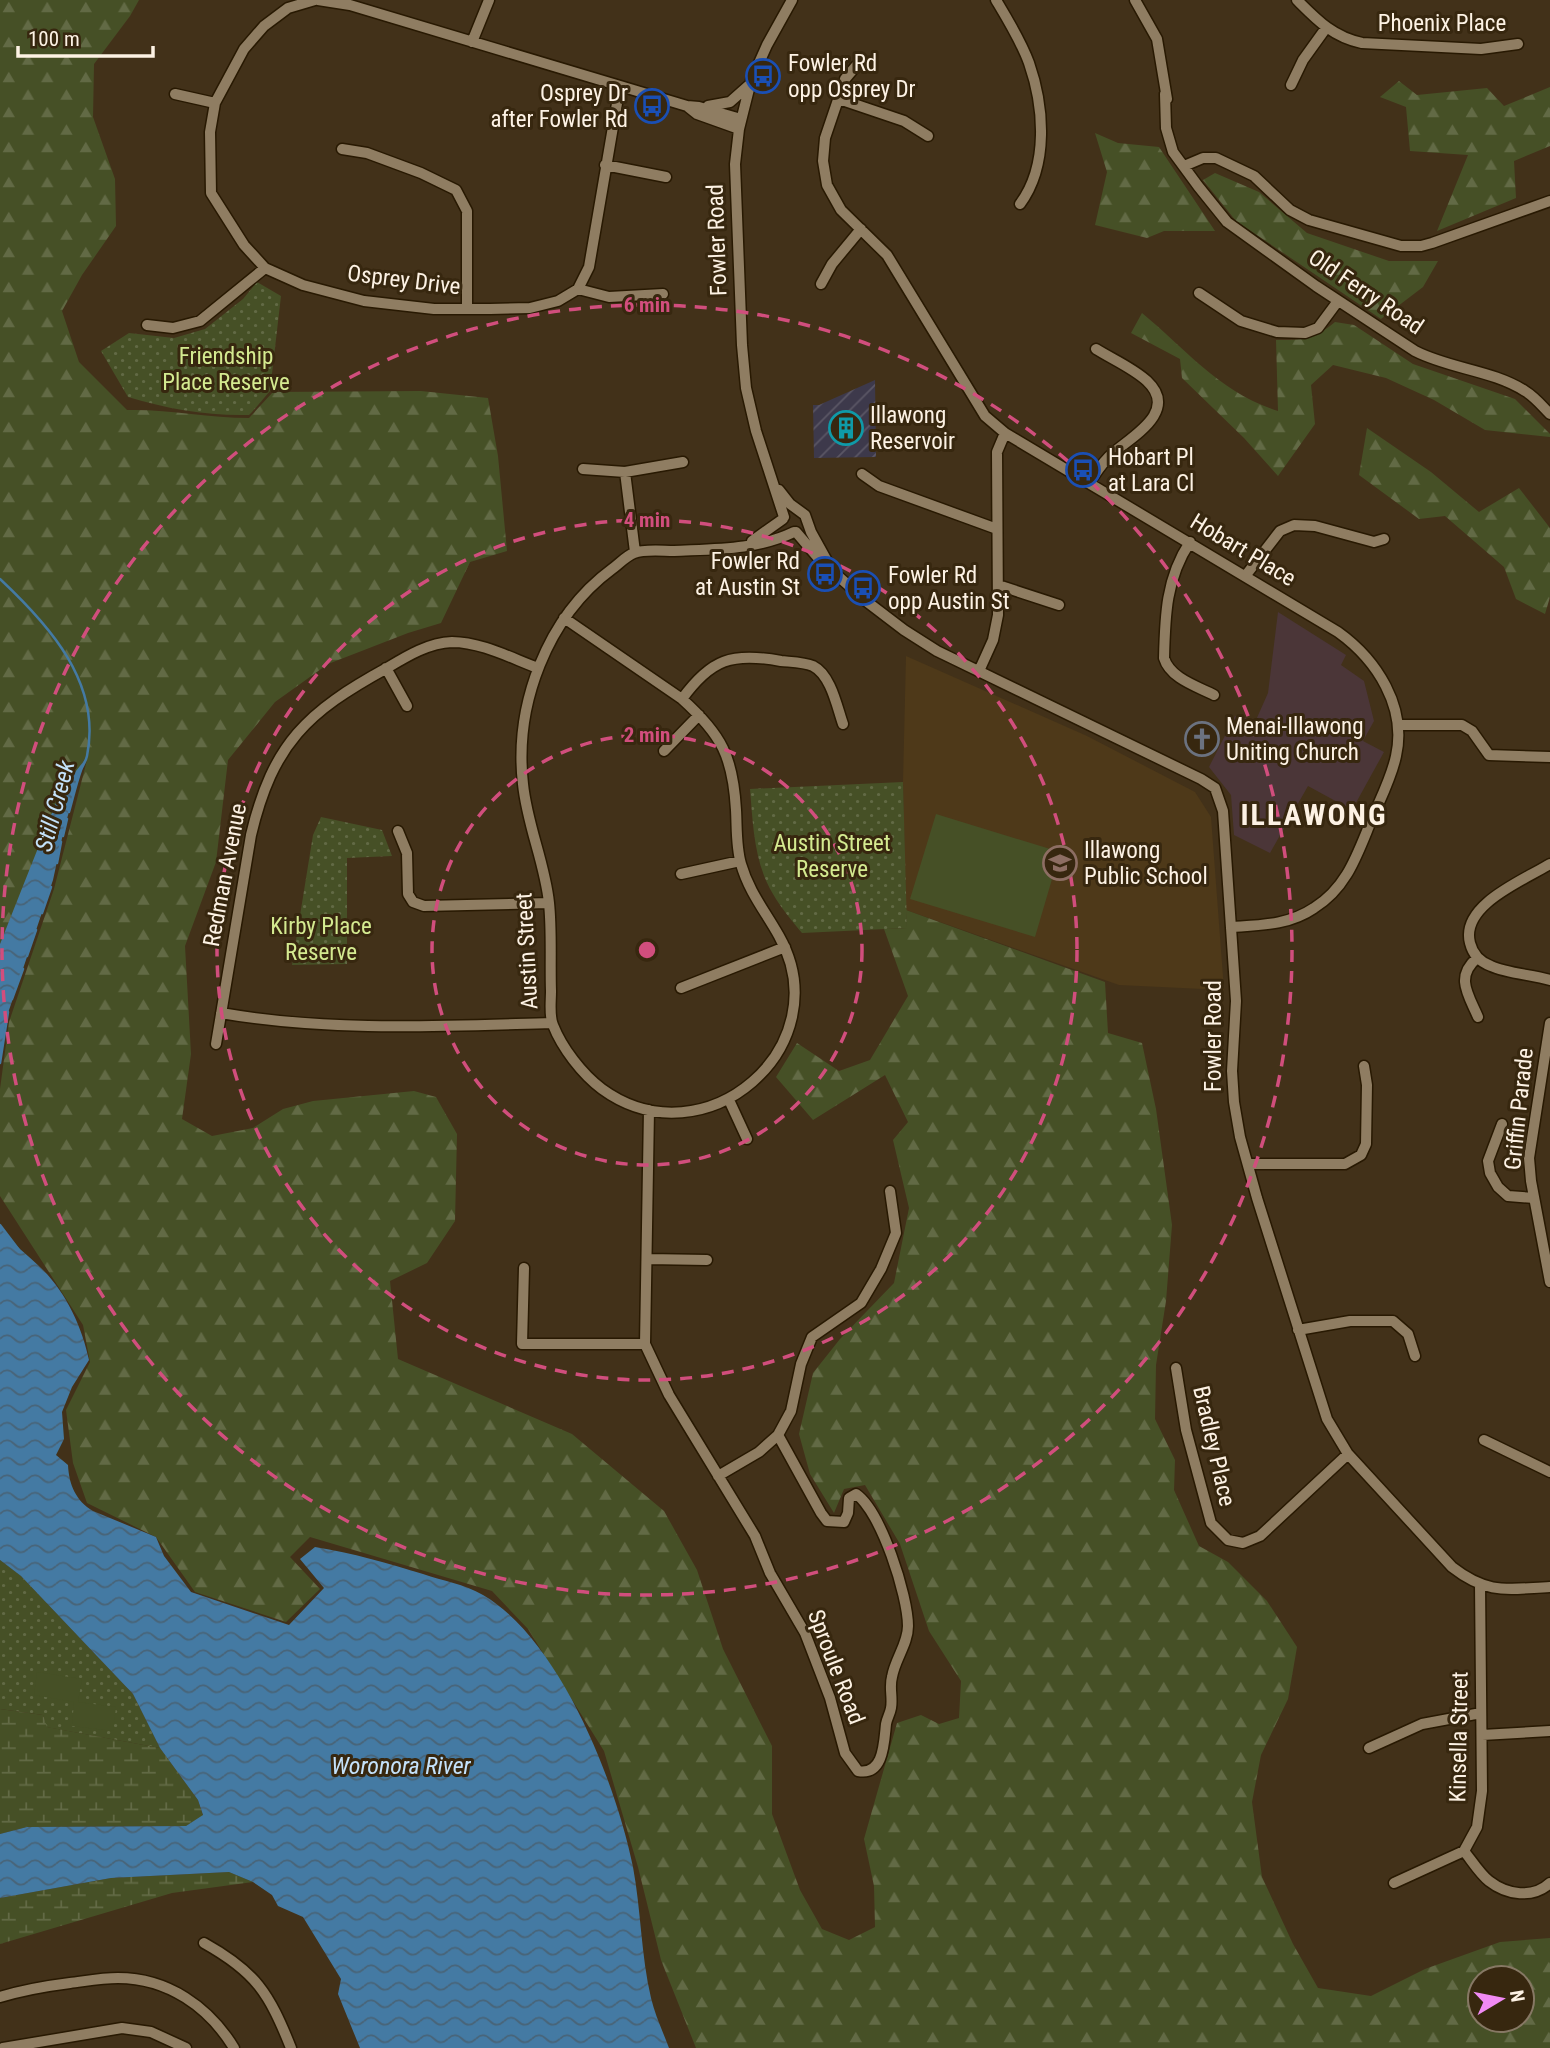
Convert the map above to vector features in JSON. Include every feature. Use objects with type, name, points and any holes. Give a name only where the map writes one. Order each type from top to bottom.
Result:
[{"type":"street","name":"Osprey Drive","points":[[578,289],[558,301],[530,308],[434,309],[364,301],[303,285],[265,268],[244,245],[211,193],[210,132],[215,103],[244,49],[264,26],[288,8],[316,0],[339,2],[687,106],[699,107],[740,124]]},
{"type":"street","points":[[472,43],[489,0]]},
{"type":"street","name":"Fowler Road","points":[[784,518],[756,431],[744,374],[735,185],[740,124],[751,81],[792,0]]},
{"type":"street","points":[[996,0],[1029,62],[1040,110],[1037,172],[1030,190],[1020,204]]},
{"type":"street","name":"Old Ferry Road","points":[[1135,0],[1157,39],[1168,137],[1173,152],[1227,222],[1338,301],[1424,356],[1520,388],[1529,393],[1550,414]]},
{"type":"street","name":"Phoenix Place","points":[[1297,0],[1326,28],[1345,38],[1369,43],[1481,48],[1518,44]]},
{"type":"street","points":[[1291,85],[1298,67],[1326,28]]},
{"type":"street","name":"Hobart Place","points":[[856,66],[845,79],[825,138],[824,169],[827,185],[836,203],[887,255],[978,407],[993,425],[1338,632],[1365,654],[1383,680],[1398,725],[1398,743],[1393,766],[1348,875],[1320,905],[1294,918],[1270,924],[1232,927]]},
{"type":"street","points":[[699,107],[730,102],[745,90],[751,81]]},
{"type":"street","points":[[620,86],[589,267],[578,289],[609,297],[663,294]]},
{"type":"street","points":[[175,94],[215,103]]},
{"type":"street","points":[[839,99],[904,121],[928,136]]},
{"type":"street","name":"Osprey Drive","points":[[687,106],[697,114],[740,124]]},
{"type":"street","points":[[342,149],[378,157],[456,190],[467,211],[467,309]]},
{"type":"street","points":[[1184,166],[1210,158],[1225,161],[1254,176],[1298,215],[1401,246],[1432,243],[1550,201]]},
{"type":"street","points":[[606,165],[666,177]]},
{"type":"street","points":[[821,284],[832,264],[861,229]]},
{"type":"street","points":[[147,325],[173,328],[200,321],[265,268]]},
{"type":"street","points":[[1199,293],[1241,321],[1277,332],[1305,333],[1318,328],[1338,301]]},
{"type":"street","points":[[1089,483],[1111,454],[1153,418],[1158,402],[1146,380],[1096,349]]},
{"type":"street","points":[[979,671],[996,631],[997,453],[1005,433]]},
{"type":"street","points":[[583,469],[625,472],[683,462]]},
{"type":"street","points":[[625,472],[635,552],[729,549],[770,541],[795,532],[803,529],[807,520],[798,509],[790,510],[784,518],[747,545]]},
{"type":"street","points":[[862,474],[879,486],[997,529]]},
{"type":"street","name":"Fowler Road","points":[[775,485],[787,501],[798,509]]},
{"type":"street","points":[[784,518],[788,529],[795,532]]},
{"type":"street","name":"Fowler Road","points":[[807,520],[831,567]]},
{"type":"street","points":[[1246,575],[1280,531],[1294,526],[1315,526],[1374,542],[1384,539]]},
{"type":"street","name":"Fowler Road","points":[[795,532],[820,560],[866,601],[937,651],[1202,779],[1215,788],[1223,811],[1232,927],[1236,1009],[1232,1071],[1240,1138],[1327,1419],[1348,1454],[1452,1567],[1480,1585],[1514,1590],[1550,1587]]},
{"type":"street","points":[[1190,542],[1179,558],[1171,579],[1164,658],[1167,666],[1176,674],[1214,695]]},
{"type":"street","name":"Austin Street","points":[[564,618],[682,699],[715,732],[730,767],[740,860],[747,884],[785,947],[794,983],[793,1004],[782,1046],[758,1077],[729,1100],[692,1111],[649,1110],[623,1101],[602,1088],[573,1060],[551,1023],[549,903],[523,784],[521,745],[525,710],[538,668],[564,618],[575,602],[596,581],[635,552]]},
{"type":"street","points":[[998,585],[1059,605]]},
{"type":"street","name":"Redman Avenue","points":[[216,1044],[251,835],[259,802],[271,773],[286,748],[308,721],[345,691],[386,668],[420,650],[451,642],[472,644],[538,668]]},
{"type":"street","points":[[682,699],[698,677],[722,661],[755,656],[814,667],[826,679],[843,724]]},
{"type":"street","points":[[386,668],[407,706]]},
{"type":"street","points":[[664,751],[699,715]]},
{"type":"street","points":[[1398,725],[1462,725],[1472,731],[1489,755],[1550,757]]},
{"type":"street","points":[[398,831],[407,853],[408,894],[413,902],[424,906],[549,903]]},
{"type":"street","points":[[681,874],[740,860]]},
{"type":"street","points":[[1550,864],[1486,903],[1470,922],[1469,936],[1477,958],[1500,969],[1550,980]]},
{"type":"street","points":[[681,988],[785,947]]},
{"type":"street","points":[[1477,958],[1466,968],[1464,974],[1465,984],[1478,1017]]},
{"type":"street","points":[[221,1013],[272,1022],[329,1024],[433,1026],[551,1023]]},
{"type":"street","name":"Griffin Parade","points":[[1550,1023],[1529,1158],[1550,1282]]},
{"type":"street","points":[[1248,1164],[1345,1164],[1361,1155],[1366,1144],[1367,1085],[1364,1066]]},
{"type":"street","points":[[729,1100],[747,1139]]},
{"type":"street","name":"Sproule Road","points":[[649,1110],[645,1344],[669,1395],[755,1536],[771,1573],[805,1633],[830,1698],[845,1753],[858,1771],[870,1771],[876,1766],[882,1752],[891,1708],[891,1679],[908,1635],[906,1607],[891,1555],[861,1498],[856,1494],[849,1497],[848,1513],[844,1521],[827,1521],[778,1435]]},
{"type":"street","points":[[1502,1124],[1488,1161],[1490,1173],[1508,1196],[1534,1198]]},
{"type":"street","points":[[718,1476],[759,1452],[778,1435],[791,1411],[800,1364],[812,1337],[861,1303],[881,1269],[896,1233],[890,1191]]},
{"type":"street","points":[[648,1259],[707,1260]]},
{"type":"street","points":[[524,1268],[522,1344],[645,1344]]},
{"type":"street","points":[[1298,1330],[1350,1321],[1393,1321],[1408,1334],[1415,1356]]},
{"type":"street","name":"Bradley Place","points":[[1176,1368],[1186,1430],[1202,1494],[1211,1523],[1228,1540],[1243,1543],[1260,1536],[1348,1454]]},
{"type":"street","points":[[1484,1440],[1550,1472]]},
{"type":"street","name":"Kinsella Street","points":[[1464,1851],[1477,1827],[1482,1791],[1480,1585]]},
{"type":"street","points":[[1369,1748],[1422,1724],[1481,1713]]},
{"type":"street","points":[[1482,1735],[1550,1731]]},
{"type":"street","points":[[1394,1883],[1464,1851],[1489,1881],[1520,1895],[1544,1889],[1550,1884]]},
{"type":"street","points":[[204,1943],[229,1957],[256,1980],[291,2048]]},
{"type":"street","points":[[0,1997],[43,1987],[100,1979],[151,1982],[179,1994],[212,2019],[234,2048]]},
{"type":"street","points":[[3,2048],[122,2028],[150,2032],[186,2048]]},
{"type":"shaded area","points":[[875,380],[876,457],[814,458],[813,405],[819,405]]},
{"type":"shaded area","points":[[1278,612],[1346,655],[1341,665],[1364,681],[1374,721],[1363,741],[1384,752],[1352,810],[1308,786],[1270,853],[1234,835],[1231,795],[1209,767],[1235,716],[1256,720],[1268,693]]},
{"type":"shaded area","name":"Illawong Public School","points":[[906,656],[1087,736],[1195,792],[1211,817],[1224,990],[1119,985],[906,910],[903,782]]},
{"type":"green space","points":[[0,0],[139,0],[94,64],[93,117],[115,179],[116,226],[82,275],[62,311],[79,362],[127,410],[249,418],[273,392],[421,391],[488,398],[498,456],[507,551],[470,562],[441,623],[328,664],[275,702],[228,760],[216,862],[185,946],[191,1054],[182,1119],[212,1136],[253,1128],[283,1109],[313,1101],[414,1091],[436,1097],[457,1134],[455,1221],[427,1263],[390,1281],[398,1359],[572,1434],[664,1511],[697,1570],[723,1649],[772,1746],[772,1814],[800,1890],[822,1929],[849,1940],[875,1927],[874,1886],[864,1839],[897,1723],[921,1715],[939,1724],[959,1718],[961,1681],[929,1631],[900,1544],[865,1485],[844,1489],[834,1513],[810,1474],[799,1434],[813,1373],[840,1339],[894,1283],[909,1208],[893,1140],[908,1122],[885,1075],[813,1120],[776,1077],[797,1043],[839,1071],[870,1060],[908,996],[884,929],[907,928],[906,910],[1105,982],[1108,1033],[1142,1043],[1156,1109],[1172,1225],[1166,1301],[1156,1365],[1155,1419],[1175,1460],[1174,1490],[1199,1546],[1228,1562],[1267,1601],[1297,1647],[1288,1699],[1261,1755],[1252,1802],[1262,1877],[1293,1944],[1318,1988],[1371,1996],[1425,1969],[1500,1942],[1550,1938],[1550,2048],[696,2048],[661,1960],[638,1867],[604,1751],[528,1629],[492,1591],[310,1537],[290,1557],[320,1589],[286,1622],[195,1592],[156,1537],[87,1503],[73,1463],[66,1410],[90,1362],[83,1325],[0,1196],[0,1089],[9,1022],[54,889],[87,760],[39,850],[0,944]]},
{"type":"green space","points":[[1399,81],[1417,95],[1487,88],[1504,106],[1550,87],[1550,146],[1514,161],[1516,198],[1437,231],[1468,155],[1410,151],[1406,107],[1380,97]]},
{"type":"green space","points":[[1095,133],[1118,143],[1159,147],[1215,231],[1164,231],[1147,238],[1095,225],[1107,172]]},
{"type":"green space","points":[[1215,173],[1259,192],[1307,233],[1389,261],[1438,261],[1423,287],[1381,319],[1236,221],[1203,180]]},
{"type":"green space","name":"Friendship Place Reserve","points":[[257,282],[281,296],[270,391],[249,415],[188,411],[128,397],[101,351],[129,333],[174,338],[205,329],[243,299]]},
{"type":"green space","points":[[1142,313],[1221,382],[1257,403],[1278,411],[1276,340],[1307,338],[1335,322],[1354,325],[1413,364],[1515,399],[1550,437],[1485,430],[1434,400],[1386,378],[1333,365],[1311,385],[1315,424],[1278,476],[1244,438],[1182,378],[1180,359],[1131,333]]},
{"type":"green space","points":[[1367,428],[1431,472],[1479,512],[1519,488],[1550,528],[1550,597],[1545,614],[1516,599],[1504,567],[1445,516],[1419,519],[1359,475]]},
{"type":"green space","name":"Austin Street Reserve","points":[[903,782],[907,928],[802,933],[776,899],[762,869],[755,843],[750,789]]},
{"type":"green space","points":[[936,814],[1060,852],[1035,937],[910,899]]},
{"type":"green space","name":"Kirby Place Reserve","points":[[321,817],[382,830],[392,856],[347,858],[347,964],[292,965],[313,835]]},
{"type":"green space","points":[[0,1560],[21,1576],[133,1694],[160,1748],[46,1727],[43,1715],[0,1709]]},
{"type":"green space","points":[[37,1672],[82,1679],[78,1702],[116,1707],[113,1731],[72,1726],[74,1702],[34,1695]]},
{"type":"green space","points":[[0,1709],[43,1715],[47,1727],[160,1748],[198,1800],[203,1816],[186,1826],[27,1827],[0,1834]]},
{"type":"green space","points":[[229,1872],[253,1882],[172,1893],[0,1944],[0,1898],[111,1878]]},
{"type":"water","points":[[87,757],[64,829],[53,880],[6,1019],[0,1063],[0,944],[61,790]]},
{"type":"water","name":"Woronora River","points":[[0,1225],[58,1288],[72,1311],[86,1348],[89,1360],[72,1387],[62,1412],[64,1439],[56,1455],[68,1465],[75,1492],[93,1511],[156,1537],[164,1556],[191,1592],[289,1625],[324,1588],[300,1559],[315,1547],[383,1562],[476,1591],[511,1616],[537,1645],[580,1716],[613,1795],[633,1867],[651,1998],[669,2048],[360,2048],[338,1994],[341,1979],[303,1917],[278,1906],[272,1895],[253,1882],[229,1872],[111,1878],[0,1898],[0,1834],[27,1827],[186,1826],[203,1815],[198,1800],[160,1748],[133,1694],[21,1576],[0,1560]]},
{"type":"waterway","name":"Still Creek","points":[[0,579],[36,616],[68,657],[87,704],[90,729],[87,756],[69,812]]},
{"type":"waterway","name":"Still Creek","points":[[63,836],[67,819]]},
{"type":"waterway","name":"Still Creek","points":[[57,863],[61,842]]},
{"type":"waterway","name":"Still Creek","points":[[42,913],[51,887]]},
{"type":"waterway","name":"Still Creek","points":[[27,956],[36,930]]},
{"type":"waterway","name":"Still Creek","points":[[12,999],[23,969]]},
{"type":"waterway","name":"Still Creek","points":[[0,1063],[8,1012]]},
{"type":"waterway","name":"Still Creek","points":[[0,1225],[19,1250]]},
{"type":"place","name":"Fowler Rd opp Osprey Dr","points":[[763,76]]},
{"type":"place","name":"Osprey Dr after Fowler Rd","points":[[652,106]]},
{"type":"place","name":"Illawong Reservoir","points":[[846,428]]},
{"type":"place","name":"Hobart Pl at Lara Cl","points":[[1083,470]]},
{"type":"place","name":"Fowler Rd at Austin St","points":[[825,574]]},
{"type":"place","name":"Fowler Rd opp Austin St","points":[[863,588]]},
{"type":"place","name":"Menai-Illawong Uniting Church","points":[[1202,739]]},
{"type":"place","name":"Illawong Public School","points":[[1060,863]]},
{"type":"district","name":"ILLAWONG","points":[[1314,814]]}]
